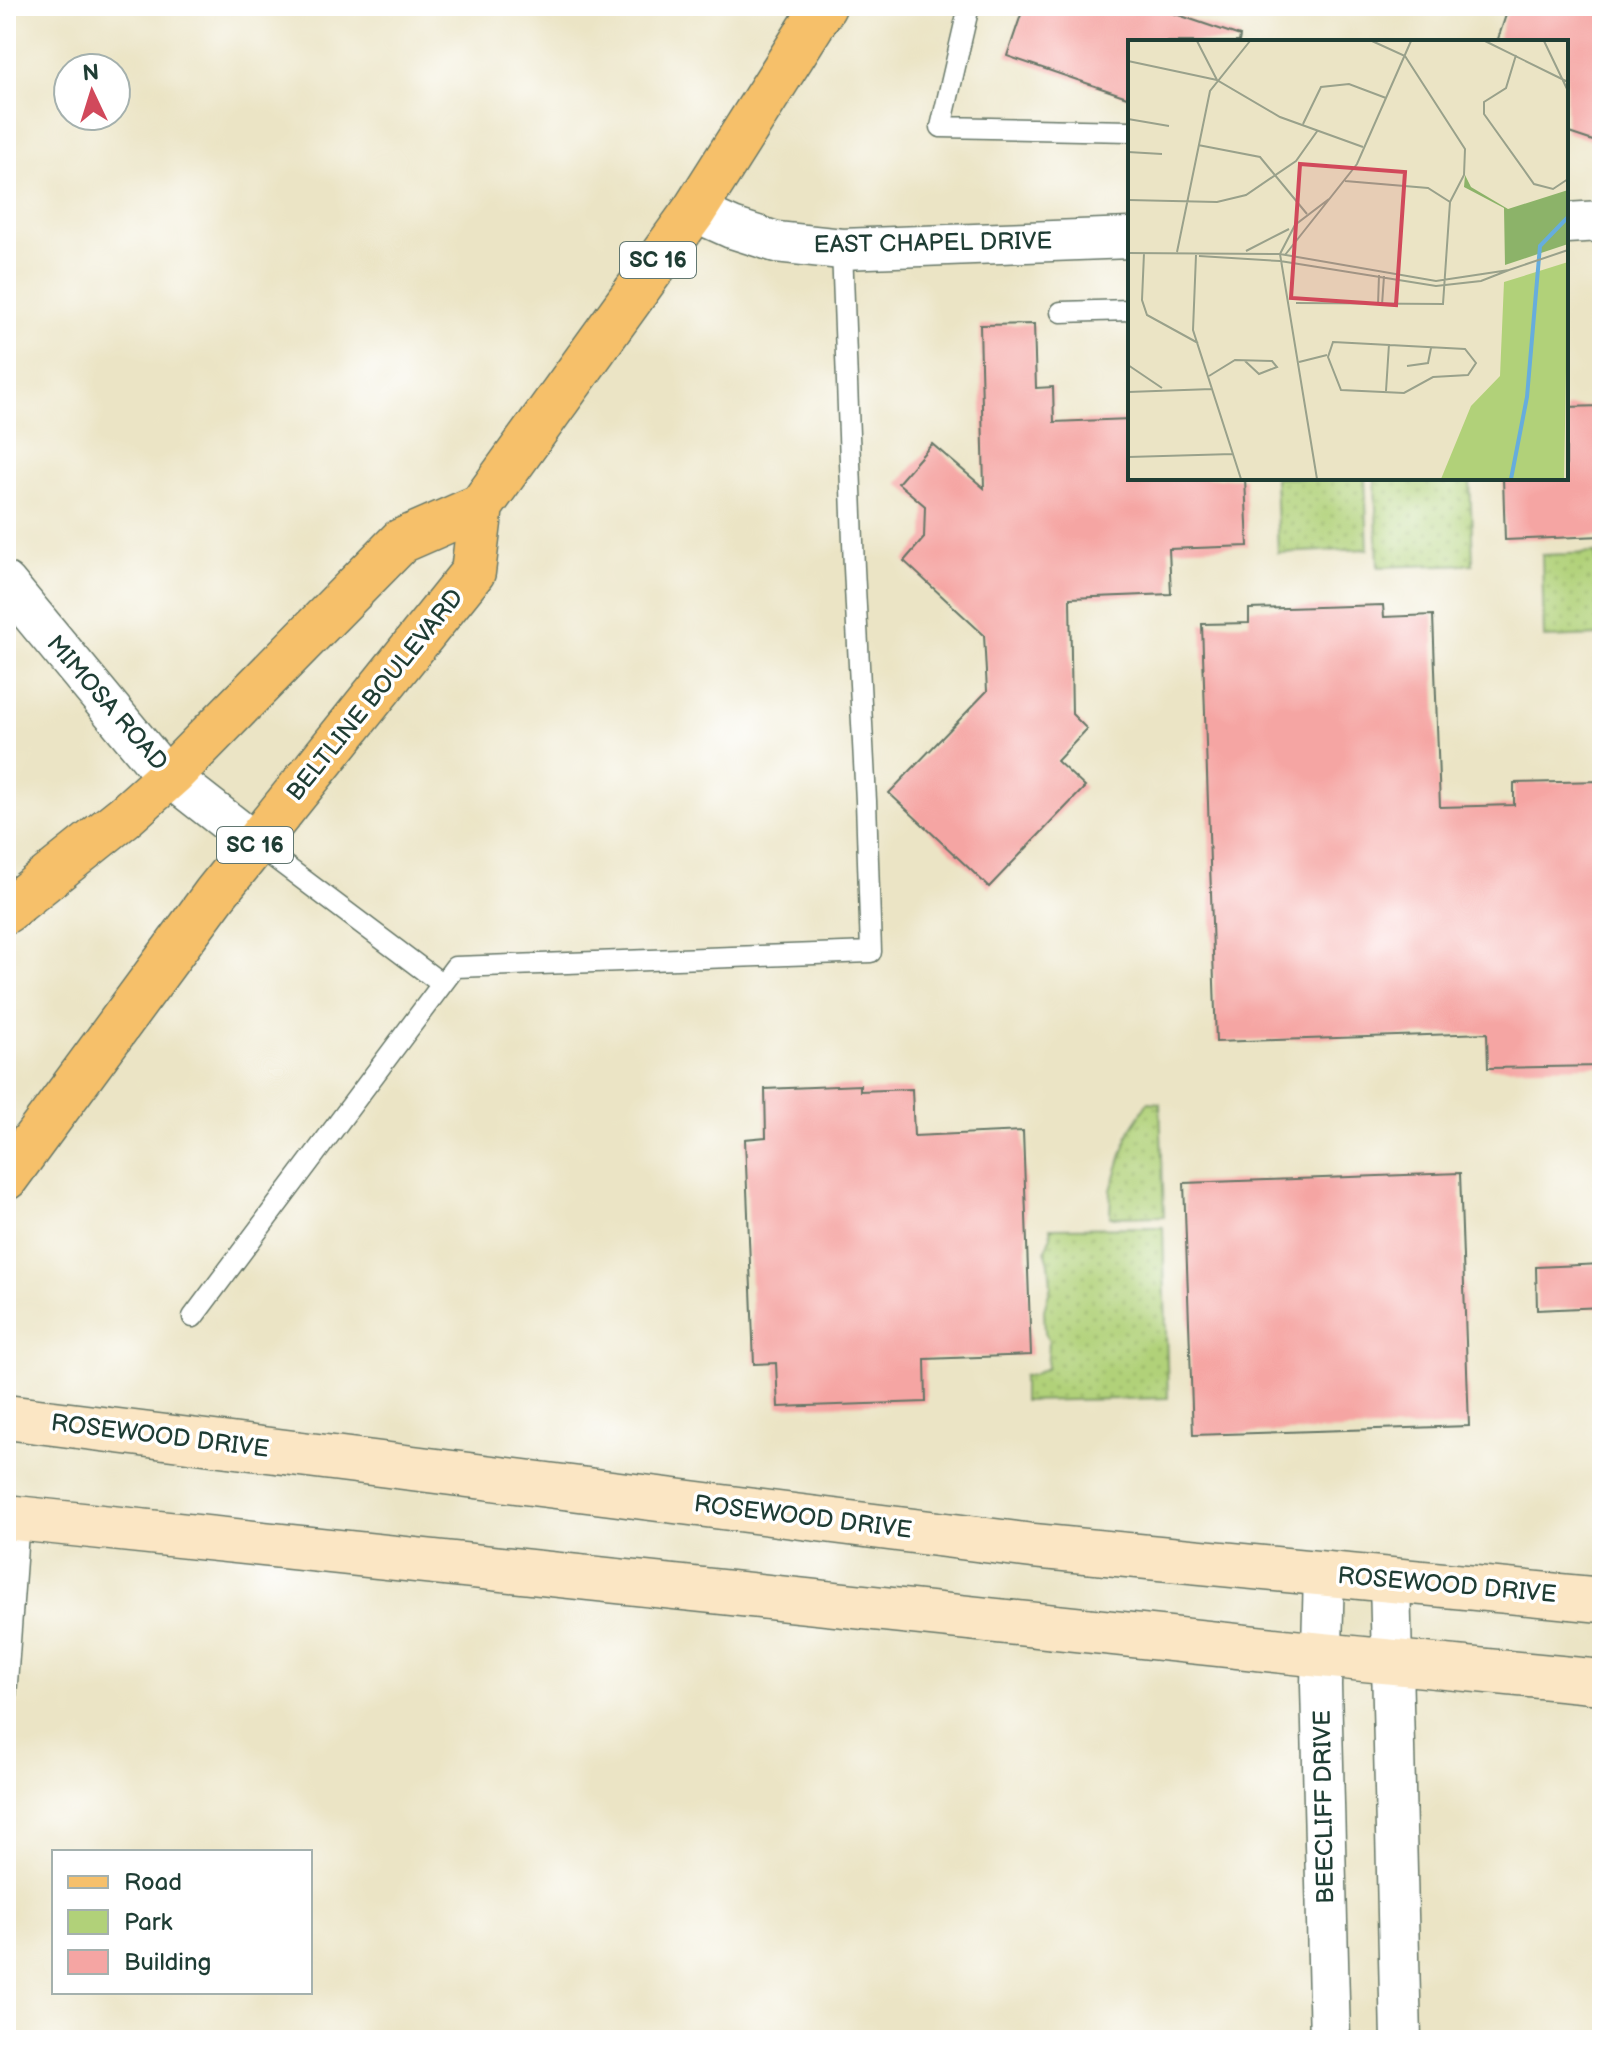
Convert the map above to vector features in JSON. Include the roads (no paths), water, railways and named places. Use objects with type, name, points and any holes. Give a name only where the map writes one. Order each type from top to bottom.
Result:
[{"type":"main road","name":"BELTLINE BOULEVARD","points":[[6,1178],[215,894],[473,572],[481,506],[694,211],[824,6]]},
{"type":"main road","points":[[6,911],[126,815],[169,776],[401,541],[481,506]]},
{"type":"main road","name":"ROSEWOOD DRIVE","points":[[6,1417],[1033,1546],[1602,1600]]},
{"type":"main road","points":[[13,1518],[1602,1682]]},
{"type":"street","name":"EAST CHAPEL DRIVE","points":[[694,211],[732,228],[776,242],[842,249],[1128,238]]},
{"type":"street","points":[[1568,223],[1602,221]]},
{"type":"street","name":"MIMOSA ROAD","points":[[6,583],[160,769],[256,844]]},
{"type":"street","name":"BEECLIFF DRIVE","points":[[1324,1573],[1322,1655],[1330,2040]]},
{"type":"street","points":[[1390,1579],[1401,2040]]},
{"type":"lane","points":[[969,6],[941,127],[1128,131]]},
{"type":"lane","points":[[193,1317],[455,967],[871,952],[842,249]]},
{"type":"lane","points":[[1061,312],[1128,310]]},
{"type":"lane","points":[[256,844],[442,984]]},
{"type":"lane","points":[[6,1696],[13,1518]]}]
